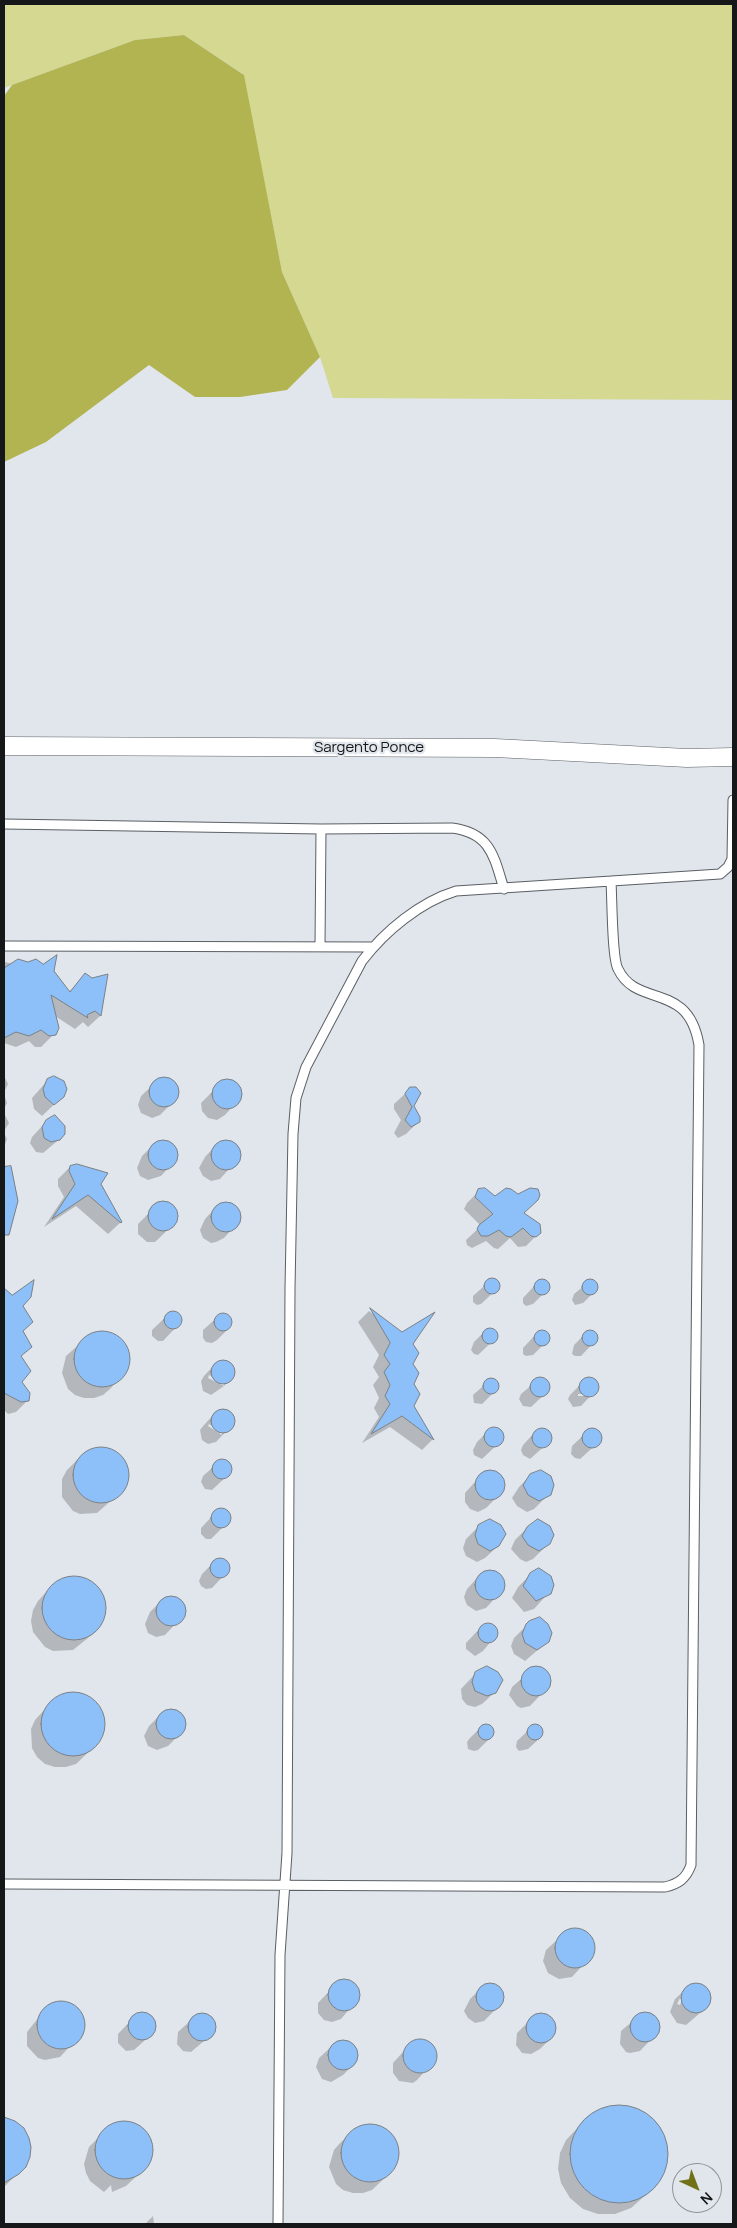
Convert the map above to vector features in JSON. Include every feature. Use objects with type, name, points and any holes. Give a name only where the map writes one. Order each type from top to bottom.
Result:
[{"type":"street","name":"Sargento Ponce","points":[[4,746],[495,748],[687,758],[733,757]]},
{"type":"lane","points":[[278,2224],[280,1955],[287,1843],[290,1288],[296,1098],[306,1067],[362,961],[373,947],[422,906],[456,891],[720,874],[728,867],[732,859],[733,800]]},
{"type":"lane","points":[[4,824],[321,829],[452,828],[466,830],[488,845],[493,854],[504,889]]},
{"type":"lane","points":[[320,946],[321,829]]},
{"type":"lane","points":[[4,1884],[665,1887],[678,1884],[688,1873],[690,1865],[699,1045],[696,1028],[687,1012],[668,999],[634,988],[616,968],[611,881]]},
{"type":"lane","points":[[4,946],[373,947]]},
{"type":"green space","points":[[4,4],[733,4],[733,400],[333,398],[320,357],[282,272],[243,74],[184,35],[135,40],[4,88]]},
{"type":"shaded area","points":[[184,35],[244,75],[282,272],[320,357],[287,390],[240,397],[195,397],[149,365],[46,442],[4,462],[4,96],[12,85],[135,40]]},
{"type":"building","points":[[57,955],[54,971],[70,992],[85,973],[92,978],[108,974],[101,1016],[95,1011],[87,1015],[88,1018],[51,995],[59,1028],[56,1035],[49,1036],[41,1030],[29,1036],[16,1032],[4,1038],[4,968],[18,959],[28,962],[36,959],[43,964]]},
{"type":"building","points":[[54,1076],[64,1081],[67,1089],[64,1097],[54,1105],[45,1097],[43,1089],[47,1079]]},
{"type":"building","points":[[164,1077],[170,1078],[178,1086],[178,1098],[170,1106],[164,1107],[158,1106],[150,1098],[149,1092],[150,1086],[158,1078]]},
{"type":"building","points":[[227,1079],[233,1080],[241,1088],[241,1100],[233,1108],[227,1109],[221,1108],[213,1100],[212,1094],[213,1088],[221,1080]]},
{"type":"building","points":[[410,1087],[416,1087],[421,1093],[414,1106],[420,1117],[420,1122],[411,1127],[405,1120],[412,1107],[405,1094]]},
{"type":"building","points":[[55,1115],[65,1126],[65,1134],[60,1140],[51,1142],[44,1138],[42,1127],[46,1120]]},
{"type":"building","points":[[163,1140],[169,1141],[177,1149],[177,1161],[169,1169],[163,1170],[157,1169],[149,1161],[148,1155],[149,1149],[157,1141]]},
{"type":"building","points":[[226,1140],[232,1141],[240,1149],[240,1161],[232,1169],[226,1170],[220,1169],[212,1161],[211,1155],[212,1149],[220,1141]]},
{"type":"building","points":[[77,1164],[108,1173],[101,1184],[121,1223],[88,1195],[52,1219],[75,1184],[69,1171],[70,1166]]},
{"type":"building","points":[[11,1166],[18,1201],[9,1235],[4,1235],[4,1167]]},
{"type":"building","points":[[485,1188],[495,1196],[506,1188],[518,1194],[530,1188],[538,1189],[540,1195],[538,1200],[524,1213],[540,1224],[541,1233],[536,1237],[531,1236],[523,1228],[511,1237],[506,1236],[499,1230],[488,1236],[481,1236],[477,1229],[479,1225],[493,1214],[475,1197],[478,1189]]},
{"type":"building","points":[[163,1201],[173,1206],[178,1216],[173,1226],[163,1231],[153,1226],[148,1216],[153,1206]]},
{"type":"building","points":[[226,1202],[236,1207],[241,1217],[236,1227],[226,1232],[216,1227],[211,1217],[216,1207]]},
{"type":"building","points":[[492,1278],[500,1286],[492,1294],[484,1286]]},
{"type":"building","points":[[542,1279],[550,1287],[542,1295],[534,1287]]},
{"type":"building","points":[[590,1279],[598,1287],[590,1295],[582,1287]]},
{"type":"building","points":[[34,1280],[31,1297],[23,1306],[33,1322],[23,1331],[32,1347],[21,1356],[31,1371],[22,1382],[30,1393],[29,1401],[21,1402],[4,1393],[4,1288],[12,1295]]},
{"type":"building","points":[[370,1308],[402,1332],[435,1312],[413,1344],[419,1353],[413,1364],[419,1373],[414,1384],[420,1394],[414,1406],[434,1440],[402,1416],[371,1434],[390,1404],[385,1396],[390,1385],[384,1372],[390,1364],[384,1355],[390,1343]]},
{"type":"building","points":[[169,1311],[177,1311],[182,1316],[180,1327],[169,1329],[164,1324],[164,1316]]},
{"type":"building","points":[[219,1313],[227,1313],[232,1318],[230,1329],[219,1331],[214,1326],[214,1318]]},
{"type":"building","points":[[490,1328],[498,1336],[490,1344],[482,1336]]},
{"type":"building","points":[[542,1330],[550,1338],[542,1346],[534,1338]]},
{"type":"building","points":[[590,1330],[598,1338],[590,1346],[582,1338]]},
{"type":"building","points":[[96,1331],[108,1331],[122,1339],[130,1353],[128,1370],[122,1379],[108,1387],[96,1387],[86,1382],[79,1375],[74,1365],[74,1353],[79,1343],[86,1336]]},
{"type":"building","points":[[223,1360],[228,1361],[234,1367],[234,1377],[228,1383],[223,1384],[218,1383],[212,1377],[211,1372],[212,1367],[218,1361]]},
{"type":"building","points":[[540,1377],[547,1380],[550,1387],[547,1394],[540,1397],[533,1394],[530,1387],[533,1380]]},
{"type":"building","points":[[589,1377],[596,1380],[599,1387],[596,1394],[589,1397],[582,1394],[579,1387],[582,1380]]},
{"type":"building","points":[[491,1378],[499,1386],[491,1394],[483,1386]]},
{"type":"building","points":[[223,1409],[228,1410],[234,1416],[234,1426],[228,1432],[223,1433],[218,1432],[212,1426],[211,1421],[212,1416],[218,1410]]},
{"type":"building","points":[[494,1427],[501,1430],[504,1437],[501,1444],[494,1447],[487,1444],[484,1437],[487,1430]]},
{"type":"building","points":[[542,1428],[549,1431],[552,1438],[549,1445],[542,1448],[535,1445],[532,1438],[535,1431]]},
{"type":"building","points":[[592,1428],[599,1431],[602,1438],[599,1445],[592,1448],[585,1445],[582,1438],[585,1431]]},
{"type":"building","points":[[95,1447],[107,1447],[117,1451],[125,1459],[129,1475],[125,1491],[117,1499],[107,1503],[95,1503],[85,1499],[77,1491],[73,1481],[73,1469],[77,1459],[85,1451]]},
{"type":"building","points":[[222,1459],[229,1462],[232,1469],[229,1476],[222,1479],[215,1476],[212,1469],[215,1462]]},
{"type":"building","points":[[490,1470],[496,1471],[504,1479],[504,1491],[496,1499],[490,1500],[484,1499],[476,1491],[475,1485],[476,1479],[484,1471]]},
{"type":"building","points":[[541,1470],[551,1476],[554,1485],[551,1495],[539,1501],[528,1495],[523,1485],[530,1474]]},
{"type":"building","points":[[221,1508],[228,1511],[231,1518],[228,1525],[221,1528],[214,1525],[211,1518],[214,1511]]},
{"type":"building","points":[[490,1519],[501,1525],[506,1534],[499,1546],[490,1551],[478,1544],[475,1535],[478,1525]]},
{"type":"building","points":[[538,1519],[550,1526],[554,1535],[550,1544],[539,1551],[528,1545],[522,1536],[527,1527]]},
{"type":"building","points":[[220,1558],[227,1561],[230,1568],[227,1575],[220,1578],[213,1575],[210,1568],[213,1561]]},
{"type":"building","points":[[539,1568],[551,1576],[554,1585],[551,1594],[536,1601],[523,1586],[530,1573]]},
{"type":"building","points":[[490,1570],[496,1571],[504,1579],[504,1591],[496,1599],[490,1600],[484,1599],[476,1591],[475,1585],[476,1579],[484,1571]]},
{"type":"building","points":[[68,1576],[80,1576],[97,1585],[104,1596],[106,1608],[104,1620],[97,1631],[80,1640],[68,1640],[56,1635],[47,1626],[42,1614],[42,1602],[47,1590],[56,1581]]},
{"type":"building","points":[[171,1596],[182,1600],[186,1611],[182,1622],[171,1626],[160,1622],[156,1611],[160,1600]]},
{"type":"building","points":[[540,1617],[548,1624],[552,1633],[549,1642],[537,1650],[525,1643],[522,1634],[529,1621]]},
{"type":"building","points":[[484,1623],[492,1623],[498,1629],[498,1637],[492,1643],[484,1643],[478,1637],[478,1629]]},
{"type":"building","points":[[487,1666],[498,1672],[503,1680],[496,1693],[487,1696],[475,1691],[472,1682],[475,1672]]},
{"type":"building","points":[[536,1666],[542,1667],[550,1675],[550,1687],[542,1695],[536,1696],[530,1695],[522,1687],[521,1681],[522,1675],[530,1667]]},
{"type":"building","points":[[67,1692],[79,1692],[96,1701],[103,1712],[105,1724],[103,1736],[96,1747],[79,1756],[67,1756],[55,1751],[46,1742],[41,1730],[41,1718],[46,1706],[55,1697]]},
{"type":"building","points":[[171,1709],[182,1713],[186,1724],[182,1735],[171,1739],[160,1735],[156,1724],[160,1713]]},
{"type":"building","points":[[486,1724],[492,1726],[494,1732],[492,1738],[486,1740],[480,1738],[478,1732],[480,1726]]},
{"type":"building","points":[[535,1724],[541,1726],[543,1732],[541,1738],[535,1740],[529,1738],[527,1732],[529,1726]]},
{"type":"building","points":[[579,1928],[586,1931],[592,1937],[595,1948],[594,1956],[586,1965],[579,1968],[571,1968],[564,1965],[556,1956],[555,1944],[558,1937],[567,1929]]},
{"type":"building","points":[[344,1979],[355,1984],[360,1995],[355,2006],[344,2011],[333,2006],[328,1995],[333,1984]]},
{"type":"building","points":[[490,1983],[500,1987],[504,1997],[500,2007],[490,2011],[480,2007],[476,1997],[480,1987]]},
{"type":"building","points":[[696,1983],[707,1987],[711,1998],[707,2009],[696,2013],[685,2009],[681,1998],[685,1987]]},
{"type":"building","points":[[61,2001],[70,2003],[78,2008],[83,2016],[85,2025],[83,2034],[78,2042],[70,2047],[61,2049],[52,2047],[44,2042],[39,2034],[37,2025],[39,2016],[44,2008],[52,2003]]},
{"type":"building","points":[[142,2012],[152,2016],[156,2026],[152,2036],[142,2040],[132,2036],[128,2026],[132,2016]]},
{"type":"building","points":[[645,2012],[656,2016],[660,2027],[656,2038],[645,2042],[634,2038],[630,2027],[634,2016]]},
{"type":"building","points":[[202,2013],[212,2017],[216,2027],[212,2037],[202,2041],[192,2037],[188,2027],[192,2017]]},
{"type":"building","points":[[541,2013],[552,2017],[556,2028],[552,2039],[541,2043],[530,2039],[526,2028],[530,2017]]},
{"type":"building","points":[[420,2039],[432,2044],[437,2056],[432,2068],[420,2073],[408,2068],[403,2056],[408,2044]]},
{"type":"building","points":[[343,2040],[354,2044],[358,2055],[354,2066],[343,2070],[332,2066],[328,2055],[332,2044]]},
{"type":"building","points":[[619,2105],[638,2108],[654,2119],[665,2135],[668,2154],[665,2173],[654,2189],[638,2200],[619,2203],[600,2200],[584,2189],[573,2173],[570,2154],[573,2135],[584,2119],[600,2108]]},
{"type":"building","points":[[4,2117],[15,2121],[24,2128],[31,2147],[26,2167],[19,2174],[4,2183]]},
{"type":"building","points":[[124,2121],[140,2126],[148,2134],[153,2150],[148,2166],[140,2174],[124,2179],[108,2174],[100,2166],[95,2150],[100,2134],[108,2126]]},
{"type":"building","points":[[364,2124],[376,2124],[391,2132],[399,2147],[399,2159],[391,2174],[376,2182],[364,2182],[349,2174],[341,2159],[341,2147],[349,2132]]}]
